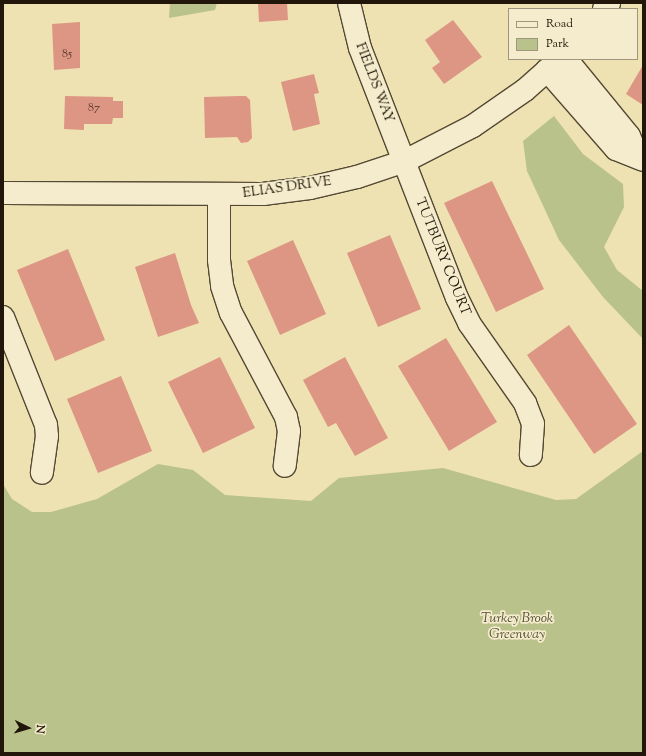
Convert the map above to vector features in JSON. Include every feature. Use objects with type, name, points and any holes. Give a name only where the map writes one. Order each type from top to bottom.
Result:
[{"type":"street","name":"FIELDS WAY","points":[[349,3],[360,48],[405,162]]},
{"type":"street","points":[[567,60],[629,136],[641,158]]},
{"type":"street","name":"ELIAS DRIVE","points":[[3,193],[219,196],[263,194],[310,188],[405,162],[473,126],[509,102],[553,65]]},
{"type":"street","points":[[553,65],[616,148],[641,158]]},
{"type":"street","name":"TUTBURY COURT","points":[[405,162],[469,323],[525,403],[533,424],[531,455]]},
{"type":"street","points":[[219,196],[222,286],[231,313],[286,417],[289,431],[285,466]]},
{"type":"street","points":[[3,317],[46,425],[47,436],[42,473]]},
{"type":"green space","points":[[170,3],[217,3],[215,10],[169,18]]},
{"type":"green space","points":[[554,116],[583,154],[623,184],[624,207],[604,247],[617,270],[643,291],[643,339],[603,297],[559,240],[527,171],[523,141]]},
{"type":"green space","name":"Turkey Brook Greenway","points":[[643,451],[643,753],[3,753],[3,484],[12,499],[32,512],[51,512],[97,499],[158,464],[193,470],[225,495],[311,501],[339,478],[443,468],[556,500],[576,499]]},
{"type":"building","points":[[258,3],[287,3],[288,20],[259,22]]},
{"type":"building","points":[[453,20],[482,57],[444,84],[432,68],[440,62],[425,40]]},
{"type":"building","points":[[80,22],[80,68],[54,70],[52,24]]},
{"type":"building","points":[[643,65],[643,105],[626,94]]},
{"type":"building","points":[[314,74],[319,93],[314,94],[320,124],[293,131],[281,82]]},
{"type":"building","points":[[65,96],[113,97],[113,101],[123,101],[123,118],[113,118],[112,124],[84,124],[84,130],[64,129]]},
{"type":"building","points":[[246,96],[250,100],[252,138],[248,142],[241,143],[237,137],[205,138],[204,97]]},
{"type":"building","points":[[492,181],[544,289],[496,312],[444,203]]},
{"type":"building","points":[[390,235],[421,309],[378,327],[347,253]]},
{"type":"building","points":[[293,240],[326,314],[280,335],[247,261]]},
{"type":"building","points":[[68,249],[105,340],[55,361],[17,270]]},
{"type":"building","points":[[175,253],[191,305],[199,323],[158,337],[135,267]]},
{"type":"building","points":[[569,325],[637,424],[594,454],[527,355]]},
{"type":"building","points":[[446,338],[497,422],[449,451],[398,366]]},
{"type":"building","points":[[220,357],[255,428],[203,453],[168,382]]},
{"type":"building","points":[[345,357],[388,438],[355,456],[336,423],[328,427],[303,380]]},
{"type":"building","points":[[121,376],[152,451],[98,473],[67,399]]}]
